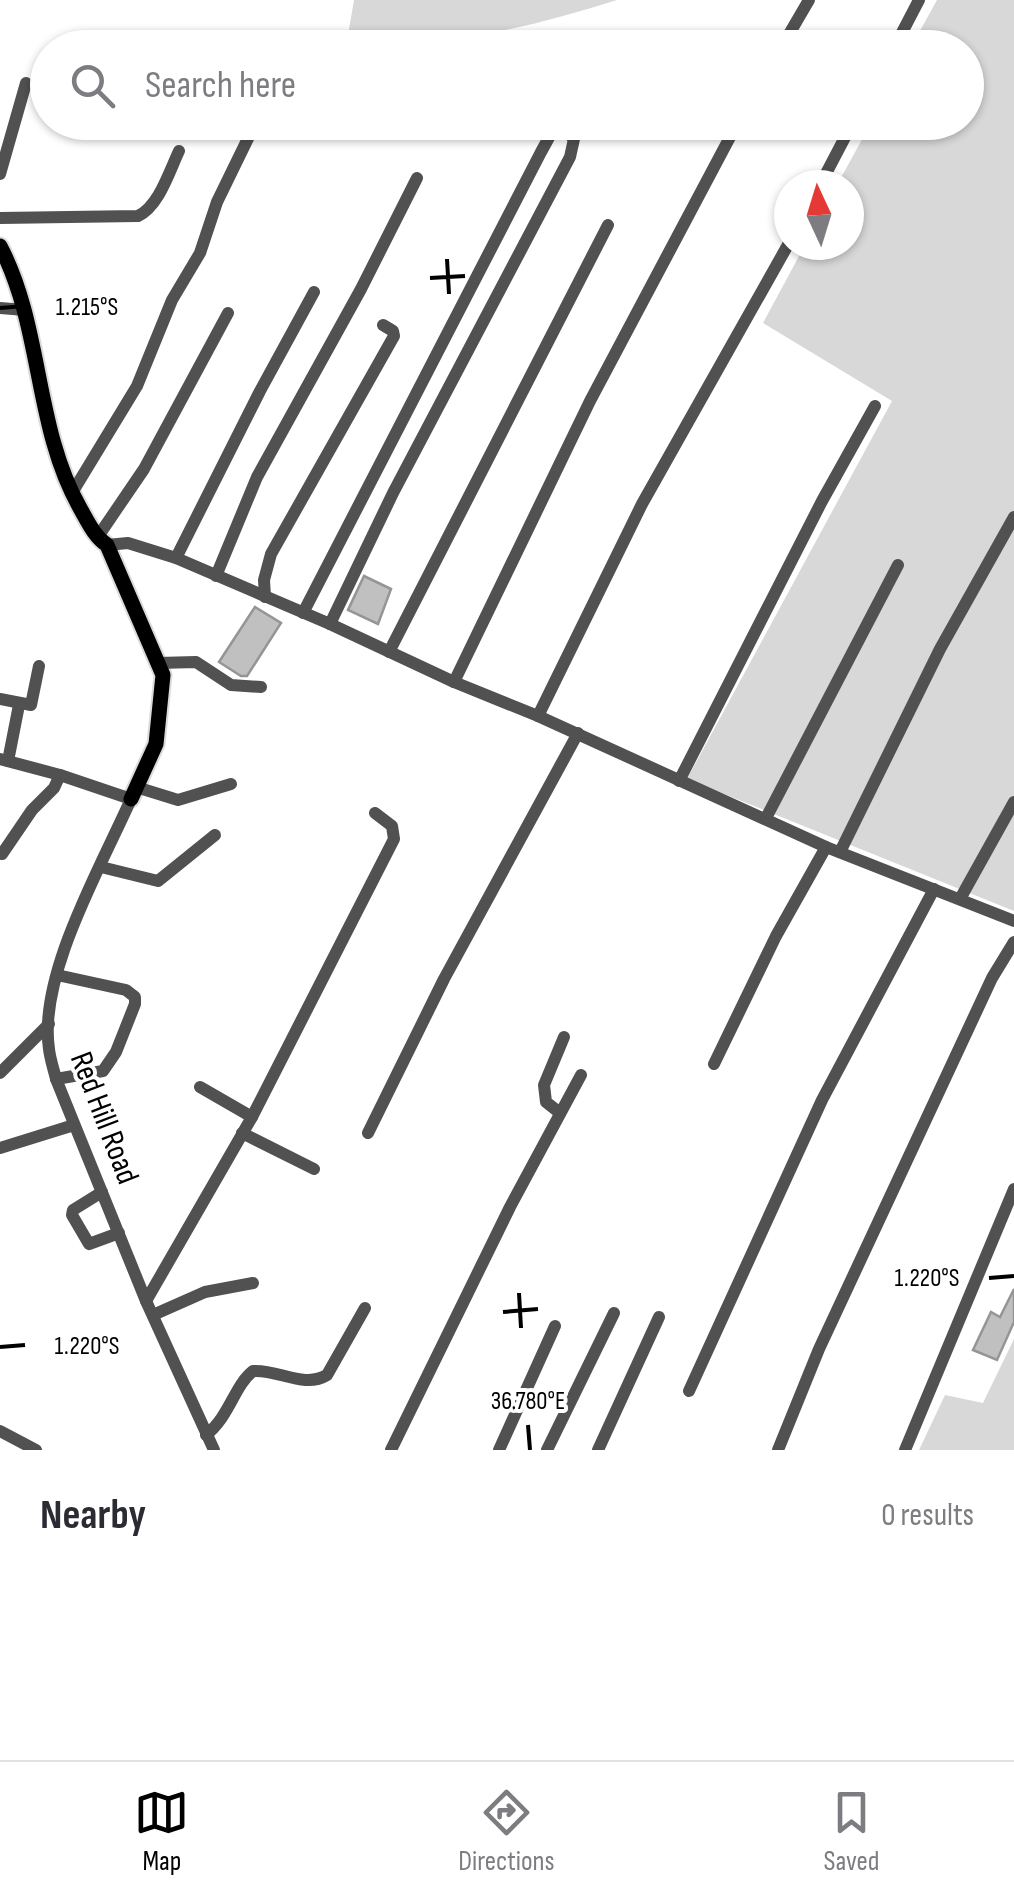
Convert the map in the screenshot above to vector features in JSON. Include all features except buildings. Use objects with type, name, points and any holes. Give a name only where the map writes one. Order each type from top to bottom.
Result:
[{"type":"main road","points":[[0,246],[25,310],[54,448],[72,493],[102,542],[162,676],[156,744],[134,793]]},
{"type":"street","points":[[792,30],[810,0]]},
{"type":"street","points":[[903,30],[919,0]]},
{"type":"street","points":[[0,174],[26,83]]},
{"type":"street","points":[[72,493],[136,386],[172,300],[200,252],[217,202],[247,140]]},
{"type":"street","points":[[303,613],[548,140]]},
{"type":"street","points":[[330,624],[393,493],[570,157],[574,140]]},
{"type":"street","points":[[454,682],[590,401],[728,140]]},
{"type":"street","points":[[828,170],[844,140]]},
{"type":"street","points":[[0,218],[138,216],[147,212],[154,201],[179,151]]},
{"type":"street","points":[[216,576],[257,477],[417,178]]},
{"type":"street","points":[[389,652],[608,225]]},
{"type":"street","points":[[538,716],[642,504],[779,260]]},
{"type":"street","points":[[176,558],[314,292]]},
{"type":"street","points":[[0,308],[25,310]]},
{"type":"street","points":[[228,313],[102,542],[128,543],[176,558],[833,850],[1014,920]]},
{"type":"street","points":[[264,597],[271,554],[394,336],[383,324]]},
{"type":"street","points":[[679,781],[875,406]]},
{"type":"street","points":[[714,1064],[776,936],[833,850],[1014,517]]},
{"type":"street","points":[[766,818],[898,564]]},
{"type":"street","points":[[158,663],[196,662],[230,685],[261,688]]},
{"type":"street","points":[[0,699],[26,707],[33,701],[39,666]]},
{"type":"street","points":[[19,706],[4,760],[134,793],[178,800],[230,784]]},
{"type":"street","points":[[368,1132],[444,978],[578,734]]},
{"type":"street","points":[[2,854],[60,775]]},
{"type":"street","name":"Red Hill Road","points":[[134,793],[62,954],[48,1047],[56,1080],[146,1301],[214,1450]]},
{"type":"street","points":[[960,899],[1014,802]]},
{"type":"street","points":[[146,1301],[252,1116],[394,838],[392,826],[375,813]]},
{"type":"street","points":[[101,867],[158,881],[215,835]]},
{"type":"street","points":[[689,1391],[822,1100],[934,889]]},
{"type":"street","points":[[778,1450],[819,1349],[992,978],[1014,942]]},
{"type":"street","points":[[56,1080],[96,1074],[107,1067],[135,1004],[132,992],[57,975]]},
{"type":"street","points":[[0,1072],[49,1024]]},
{"type":"street","points":[[560,1112],[546,1102],[544,1085],[564,1038]]},
{"type":"street","points":[[392,1450],[510,1207],[581,1075]]},
{"type":"street","points":[[200,1088],[252,1116]]},
{"type":"street","points":[[0,1148],[74,1126]]},
{"type":"street","points":[[242,1133],[314,1169]]},
{"type":"street","points":[[905,1450],[1014,1190]]},
{"type":"street","points":[[102,1192],[73,1210],[72,1215],[89,1244],[119,1233]]},
{"type":"street","points":[[153,1315],[206,1292],[253,1283]]},
{"type":"street","points":[[206,1435],[222,1421],[245,1378],[253,1372],[305,1380],[327,1374],[366,1308]]},
{"type":"street","points":[[547,1450],[614,1313]]},
{"type":"street","points":[[598,1450],[659,1317]]},
{"type":"street","points":[[498,1450],[555,1326]]},
{"type":"street","points":[[0,1432],[36,1450]]},
{"type":"shaded area","points":[[354,0],[617,0],[501,30],[349,30]]},
{"type":"shaded area","points":[[937,0],[1014,0],[1014,911],[687,779],[892,401],[763,323],[797,260],[864,260],[864,170],[845,170],[862,140],[984,140],[984,30],[920,30]]},
{"type":"shaded area","points":[[1014,1339],[1014,1450],[919,1450],[945,1395],[983,1403]]}]
